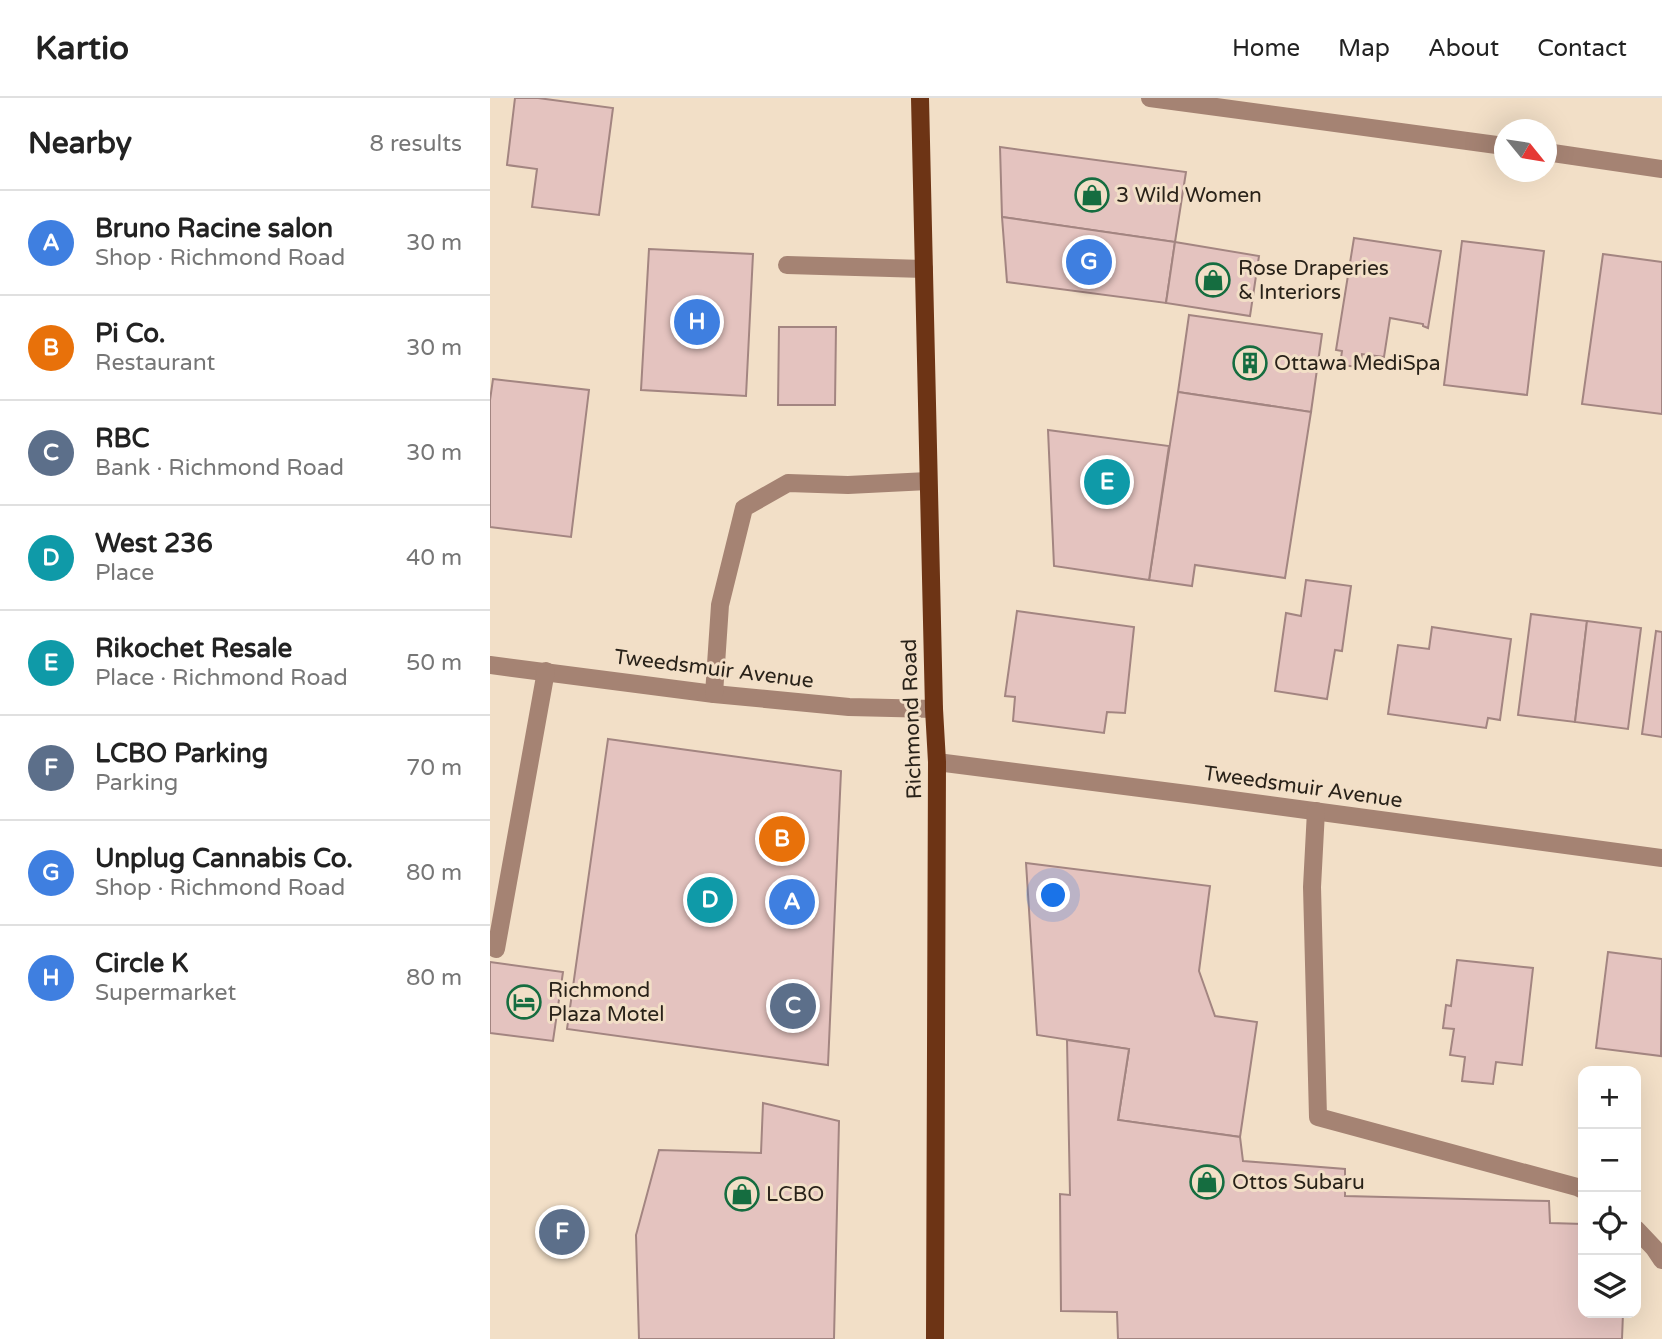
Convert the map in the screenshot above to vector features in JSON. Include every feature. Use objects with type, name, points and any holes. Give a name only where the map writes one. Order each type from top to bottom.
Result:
[{"type":"main road","name":"Richmond Road","points":[[920,98],[937,762],[935,1339]]},
{"type":"street","points":[[1150,98],[1494,145]]},
{"type":"street","points":[[1557,154],[1662,169]]},
{"type":"street","points":[[787,265],[924,269]]},
{"type":"street","points":[[714,694],[720,605],[744,508],[788,483],[848,485],[929,481]]},
{"type":"street","name":"Tweedsmuir Avenue","points":[[490,665],[714,694],[849,707],[934,709]]},
{"type":"street","points":[[496,949],[546,671]]},
{"type":"street","name":"Tweedsmuir Avenue","points":[[937,762],[1662,858]]},
{"type":"street","points":[[1316,811],[1312,887],[1318,1117],[1578,1188]]},
{"type":"street","points":[[1641,1234],[1662,1260]]},
{"type":"building","points":[[515,98],[538,98],[613,108],[599,215],[532,207],[537,169],[507,165]]},
{"type":"building","name":"3 Wild Women","points":[[1000,147],[1186,172],[1175,242],[1002,217]]},
{"type":"building","points":[[1002,217],[1175,242],[1166,303],[1007,282]]},
{"type":"building","points":[[1354,238],[1441,251],[1428,328],[1423,324],[1390,318],[1384,357],[1362,354],[1360,367],[1340,365],[1342,351],[1336,350]]},
{"type":"building","points":[[1462,241],[1544,251],[1527,395],[1444,385]]},
{"type":"building","name":"Rose Draperies & Interiors","points":[[1175,242],[1259,256],[1250,316],[1166,303]]},
{"type":"building","points":[[649,249],[753,254],[746,396],[641,390]]},
{"type":"building","points":[[1603,254],[1662,262],[1662,414],[1582,404]]},
{"type":"building","name":"Ottawa MediSpa","points":[[1189,315],[1322,334],[1311,412],[1178,392]]},
{"type":"building","points":[[779,327],[836,327],[835,405],[778,405]]},
{"type":"building","points":[[493,379],[589,390],[571,537],[490,527],[490,400]]},
{"type":"building","points":[[1178,392],[1311,412],[1285,578],[1195,565],[1192,586],[1149,580]]},
{"type":"building","points":[[1048,430],[1169,446],[1149,580],[1054,566]]},
{"type":"building","points":[[1306,580],[1351,586],[1342,651],[1335,650],[1327,699],[1275,691],[1286,613],[1301,616]]},
{"type":"building","points":[[1017,611],[1134,627],[1125,713],[1107,712],[1104,733],[1013,721],[1015,697],[1005,696]]},
{"type":"building","points":[[1531,614],[1587,621],[1575,722],[1518,715]]},
{"type":"building","points":[[1587,621],[1641,628],[1628,729],[1575,722]]},
{"type":"building","points":[[1432,627],[1511,639],[1500,720],[1488,718],[1486,728],[1388,714],[1398,645],[1429,649]]},
{"type":"building","points":[[1656,631],[1662,632],[1662,737],[1642,734]]},
{"type":"building","points":[[608,739],[841,771],[828,1065],[567,1029]]},
{"type":"building","points":[[1026,863],[1210,886],[1199,971],[1215,1016],[1257,1022],[1240,1137],[1118,1120],[1129,1049],[1037,1035]]},
{"type":"building","points":[[1608,952],[1662,959],[1661,1056],[1596,1048]]},
{"type":"building","points":[[1457,960],[1533,968],[1522,1065],[1496,1062],[1493,1084],[1462,1081],[1465,1057],[1450,1055],[1454,1029],[1443,1028],[1446,1005],[1451,1006]]},
{"type":"building","name":"Richmond Plaza Motel","points":[[490,962],[563,972],[553,1041],[490,1033]]},
{"type":"building","name":"Ottos Subaru","points":[[1067,1040],[1129,1049],[1118,1120],[1240,1137],[1243,1161],[1345,1169],[1345,1196],[1549,1201],[1550,1223],[1578,1224],[1578,1318],[1623,1318],[1622,1339],[1118,1339],[1117,1312],[1061,1311],[1060,1194],[1070,1195]]},
{"type":"building","name":"LCBO","points":[[763,1103],[839,1121],[834,1339],[639,1339],[636,1235],[659,1150],[761,1153]]},
{"type":"place","name":"3 Wild Women","points":[[1092,195]]},
{"type":"place","name":"Unplug Cannabis Co.","points":[[1089,262]]},
{"type":"place","name":"Rose Draperies & Interiors","points":[[1213,280]]},
{"type":"place","name":"Circle K","points":[[697,322]]},
{"type":"place","name":"Ottawa MediSpa","points":[[1250,363]]},
{"type":"place","name":"Rikochet Resale","points":[[1107,482]]},
{"type":"place","name":"Pi Co.","points":[[782,839]]},
{"type":"place","name":"West 236","points":[[710,900]]},
{"type":"place","name":"Bruno Racine salon","points":[[792,902]]},
{"type":"place","name":"Richmond Plaza Motel","points":[[524,1002]]},
{"type":"place","name":"RBC","points":[[793,1006]]},
{"type":"place","name":"Ottos Subaru","points":[[1207,1182]]},
{"type":"place","name":"LCBO","points":[[742,1194]]},
{"type":"place","name":"LCBO Parking","points":[[562,1232]]}]
